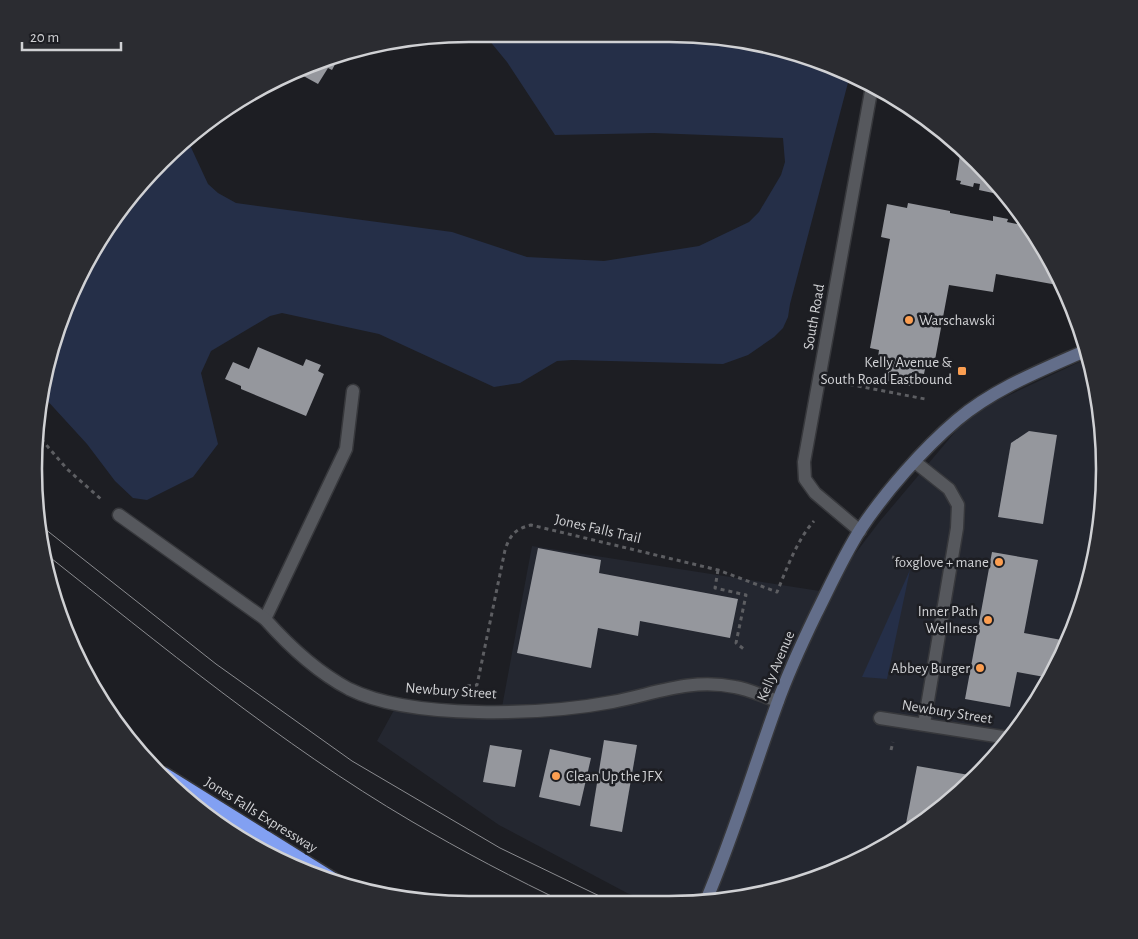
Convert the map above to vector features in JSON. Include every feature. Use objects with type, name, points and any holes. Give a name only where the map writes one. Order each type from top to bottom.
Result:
[{"type":"highway","name":"Jones Falls Expressway","points":[[185,788],[308,865]]},
{"type":"main road","name":"Kelly Avenue","points":[[708,895],[778,702],[809,629],[860,531],[879,504],[915,462],[958,419],[983,401],[1018,381],[1079,353]]},
{"type":"street","name":"South Road","points":[[860,531],[815,493],[805,479],[804,462],[871,94]]},
{"type":"street","points":[[266,618],[346,449],[353,391]]},
{"type":"street","points":[[915,462],[949,488],[958,506],[957,528],[924,724]]},
{"type":"street","name":"Newbury Street","points":[[119,515],[266,618],[285,642],[322,672],[350,689],[396,703],[431,709],[497,712],[560,710],[612,702],[673,687],[701,684],[736,687],[778,702]]},
{"type":"street","name":"Newbury Street","points":[[880,718],[1001,737]]},
{"type":"path","points":[[841,383],[925,399]]},
{"type":"path","points":[[43,441],[66,469],[119,515]]},
{"type":"path","name":"Jones Falls Trail","points":[[459,687],[477,685],[504,550],[510,535],[520,528],[531,525],[718,570],[777,592],[808,527]]},
{"type":"path","points":[[892,557],[924,565]]},
{"type":"path","points":[[718,570],[715,588],[746,595],[736,643],[745,650]]},
{"type":"shaded area","points":[[491,42],[696,43],[724,46],[779,57],[806,65],[848,83],[788,317],[783,328],[774,337],[748,355],[723,364],[557,361],[520,383],[494,387],[379,334],[282,313],[270,316],[211,351],[201,373],[218,444],[193,477],[147,500],[133,498],[115,481],[87,444],[48,402],[65,332],[75,306],[100,256],[114,232],[148,188],[190,146],[208,184],[218,193],[236,203],[452,232],[527,257],[604,261],[699,246],[749,222],[759,212],[781,175],[785,162],[783,138],[654,133],[555,135],[507,62]]},
{"type":"shaded area","points":[[1081,361],[1092,414],[1096,470],[1092,525],[1087,553],[1073,607],[1063,633],[1024,707],[990,751],[950,791],[906,825],[882,839],[832,864],[779,882],[724,893],[696,896],[635,896],[499,825],[377,741],[399,701],[502,707],[532,546],[826,592],[880,521],[971,413]]},
{"type":"shaded area","points":[[910,570],[887,679],[862,677]]},
{"type":"building","points":[[335,64],[332,70],[328,68],[318,84],[304,76]]},
{"type":"building","points":[[960,158],[993,193],[979,190],[980,184],[974,183],[973,187],[960,184],[961,181],[956,180]]},
{"type":"building","name":"Warschawski","points":[[908,203],[993,221],[993,216],[1008,219],[1007,222],[1018,224],[1052,284],[996,274],[993,292],[949,285],[935,360],[927,359],[924,374],[912,372],[910,386],[886,381],[889,366],[877,364],[879,350],[870,348],[890,239],[881,237],[887,204],[907,208]]},
{"type":"building","points":[[258,347],[303,366],[306,359],[321,365],[318,371],[324,374],[306,416],[241,389],[241,386],[225,379],[233,362],[249,369]]},
{"type":"building","points":[[1029,431],[1057,435],[1043,524],[998,517],[1011,443]]},
{"type":"building","points":[[538,548],[601,560],[599,573],[738,599],[730,638],[640,621],[638,636],[598,628],[591,668],[517,653]]},
{"type":"building","points":[[992,552],[1038,560],[1024,633],[1060,640],[1041,676],[1017,672],[1010,707],[965,699]]},
{"type":"building","points":[[604,740],[637,745],[622,832],[590,826]]},
{"type":"building","points":[[490,745],[522,750],[515,787],[483,782]]},
{"type":"building","points":[[550,749],[591,758],[580,806],[539,797]]},
{"type":"building","points":[[917,766],[966,775],[950,791],[906,825]]},
{"type":"tram line","points":[[47,531],[216,664],[352,761],[500,848],[599,896]]},
{"type":"tram line","points":[[52,559],[222,692],[315,760],[430,832],[551,896]]},
{"type":"place","name":"Warschawski","points":[[909,320]]},
{"type":"place","name":"Kelly Avenue & South Road Eastbound","points":[[962,371]]},
{"type":"place","name":"foxglove + mane","points":[[999,562]]},
{"type":"place","name":"Inner Path Wellness","points":[[988,620]]},
{"type":"place","name":"Abbey Burger","points":[[980,668]]},
{"type":"place","name":"Clean Up the JFX","points":[[556,776]]}]
